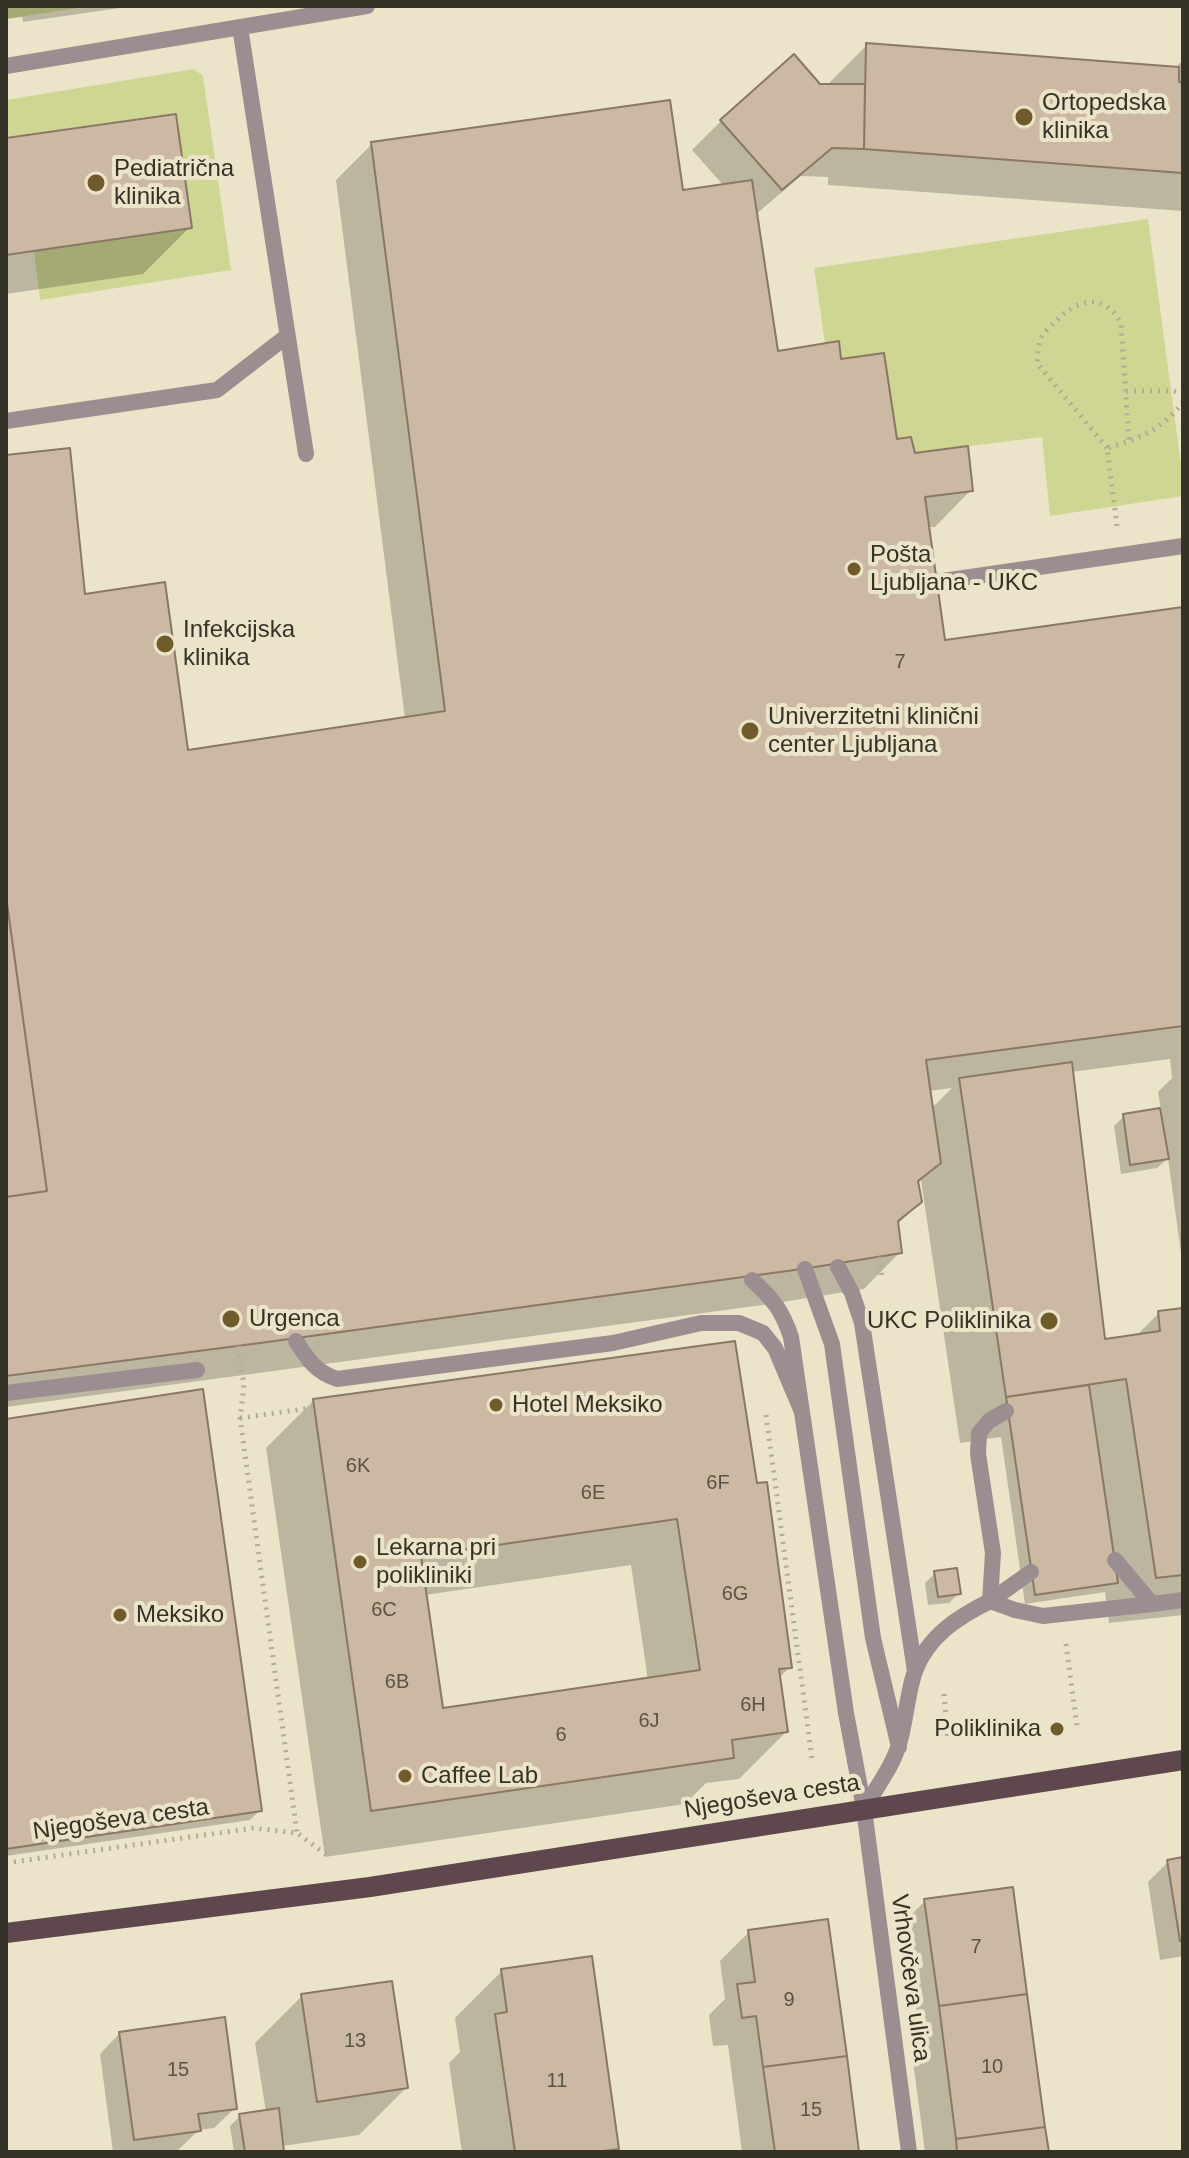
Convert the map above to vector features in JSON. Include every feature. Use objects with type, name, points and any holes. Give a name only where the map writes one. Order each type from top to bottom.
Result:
[{"type":"main road","name":"Njegoševa cesta","points":[[6,1933],[370,1887],[1183,1760]]},
{"type":"street","points":[[6,66],[367,6]]},
{"type":"street","points":[[240,27],[306,454]]},
{"type":"street","points":[[6,421],[217,390],[287,336]]},
{"type":"street","points":[[936,582],[1183,546]]},
{"type":"street","points":[[838,1267],[852,1293],[862,1323],[915,1671]]},
{"type":"street","points":[[805,1269],[832,1344],[873,1638],[899,1747]]},
{"type":"street","points":[[752,1280],[773,1299],[785,1319],[791,1337],[802,1412]]},
{"type":"street","points":[[296,1341],[311,1364],[322,1374],[337,1379],[613,1343],[701,1323],[739,1323],[763,1333],[775,1348],[802,1412]]},
{"type":"street","points":[[6,1393],[197,1370]]},
{"type":"street","points":[[990,1601],[993,1553],[978,1454],[979,1433],[989,1421],[1006,1411]]},
{"type":"street","name":"Vrhovčeva ulica","points":[[802,1412],[846,1713],[864,1809],[909,2152]]},
{"type":"street","points":[[1115,1560],[1152,1604]]},
{"type":"street","points":[[864,1809],[899,1747],[915,1671],[937,1635],[952,1622],[990,1601],[1031,1572]]},
{"type":"street","points":[[990,1601],[1043,1616],[1183,1600]]},
{"type":"path","points":[[1120,555],[1107,448],[1037,363],[1042,336],[1059,317],[1082,301],[1098,302],[1114,310],[1121,324],[1129,442]]},
{"type":"path","points":[[1126,391],[1174,391],[1183,394]]},
{"type":"path","points":[[1107,448],[1143,437],[1172,417],[1183,402]]},
{"type":"path","points":[[238,1346],[244,1385],[240,1418],[297,1833]]},
{"type":"path","points":[[240,1418],[318,1407]]},
{"type":"path","points":[[765,1411],[812,1759]]},
{"type":"path","points":[[1062,1614],[1077,1726]]},
{"type":"path","name":"Njegoševa cesta","points":[[6,1863],[254,1828],[297,1833],[370,1887]]},
{"type":"green space","points":[[6,6],[84,6],[84,7],[6,19]]},
{"type":"green space","points":[[194,69],[203,76],[231,270],[40,300],[34,251],[192,228],[177,113],[6,137],[6,100]]},
{"type":"green space","points":[[1148,219],[1183,496],[1050,516],[1042,437],[915,453],[911,437],[897,439],[884,353],[841,359],[839,341],[825,343],[814,268]]},
{"type":"building","name":"Ortopedska klinika","points":[[866,43],[1179,67],[1179,82],[1183,83],[1183,173],[864,149]]},
{"type":"building","points":[[794,54],[820,84],[865,84],[864,149],[832,148],[782,190],[720,120]]},
{"type":"building","name":"Univerzitetni klinični center Ljubljana","points":[[670,100],[683,190],[752,180],[778,351],[839,341],[841,359],[884,353],[897,439],[911,437],[915,453],[968,446],[973,491],[925,497],[945,640],[1183,607],[1183,1026],[926,1060],[941,1163],[918,1181],[922,1202],[898,1221],[902,1253],[6,1376],[6,1197],[47,1191],[6,896],[6,455],[70,448],[85,594],[165,582],[188,750],[445,711],[371,142]]},
{"type":"building","name":"Pediatrična klinika","points":[[176,114],[192,228],[6,255],[6,138]]},
{"type":"building","points":[[6,896],[47,1191],[6,1197]]},
{"type":"building","name":"UKC Poliklinika","points":[[1072,1062],[1105,1339],[1160,1331],[1158,1311],[1183,1308],[1183,1575],[1156,1578],[1126,1379],[1006,1397],[959,1078]]},
{"type":"building","points":[[1160,1108],[1169,1159],[1130,1165],[1123,1114]]},
{"type":"building","points":[[735,1341],[757,1483],[767,1482],[792,1668],[779,1669],[788,1732],[732,1740],[734,1758],[371,1811],[313,1399]],"holes":[[[677,1519],[700,1670],[443,1708],[421,1556]]]},
{"type":"building","points":[[1089,1385],[1118,1583],[1035,1595],[1006,1397]]},
{"type":"building","name":"Meksiko","points":[[203,1389],[262,1811],[6,1849],[6,1419]]},
{"type":"building","points":[[957,1568],[961,1594],[938,1597],[934,1571]]},
{"type":"building","points":[[1183,1857],[1183,1940],[1180,1941],[1167,1860]]},
{"type":"building","points":[[1013,1887],[1027,1994],[939,2006],[924,1899]]},
{"type":"building","points":[[828,1919],[847,2056],[763,2067],[756,2016],[742,2018],[737,1984],[755,1982],[748,1930]]},
{"type":"building","points":[[592,1956],[619,2149],[515,2152],[495,2014],[507,2012],[501,1969]]},
{"type":"building","points":[[392,1981],[408,2088],[317,2102],[301,1994]]},
{"type":"building","points":[[1027,1994],[1045,2127],[956,2139],[939,2006]]},
{"type":"building","points":[[225,2017],[237,2109],[198,2114],[201,2131],[134,2140],[119,2032]]},
{"type":"building","points":[[847,2056],[859,2152],[775,2152],[763,2067]]},
{"type":"building","points":[[279,2108],[284,2152],[245,2152],[239,2114]]},
{"type":"building","points":[[1045,2127],[1049,2152],[957,2152],[956,2139]]},
{"type":"place","name":"Ortopedska klinika","points":[[1024,117]]},
{"type":"place","name":"Pediatrična klinika","points":[[96,183]]},
{"type":"place","name":"Pošta Ljubljana - UKC","points":[[854,569]]},
{"type":"place","name":"Infekcijska klinika","points":[[165,644]]},
{"type":"place","name":"Univerzitetni klinični center Ljubljana","points":[[750,731]]},
{"type":"place","name":"Urgenca","points":[[231,1319]]},
{"type":"place","name":"UKC Poliklinika","points":[[1049,1321]]},
{"type":"place","name":"Hotel Meksiko","points":[[496,1405]]},
{"type":"place","name":"Lekarna pri polikliniki","points":[[360,1562]]},
{"type":"place","name":"Meksiko","points":[[120,1615]]},
{"type":"place","name":"Poliklinika","points":[[1057,1729]]},
{"type":"place","name":"Caffee Lab","points":[[405,1776]]}]
